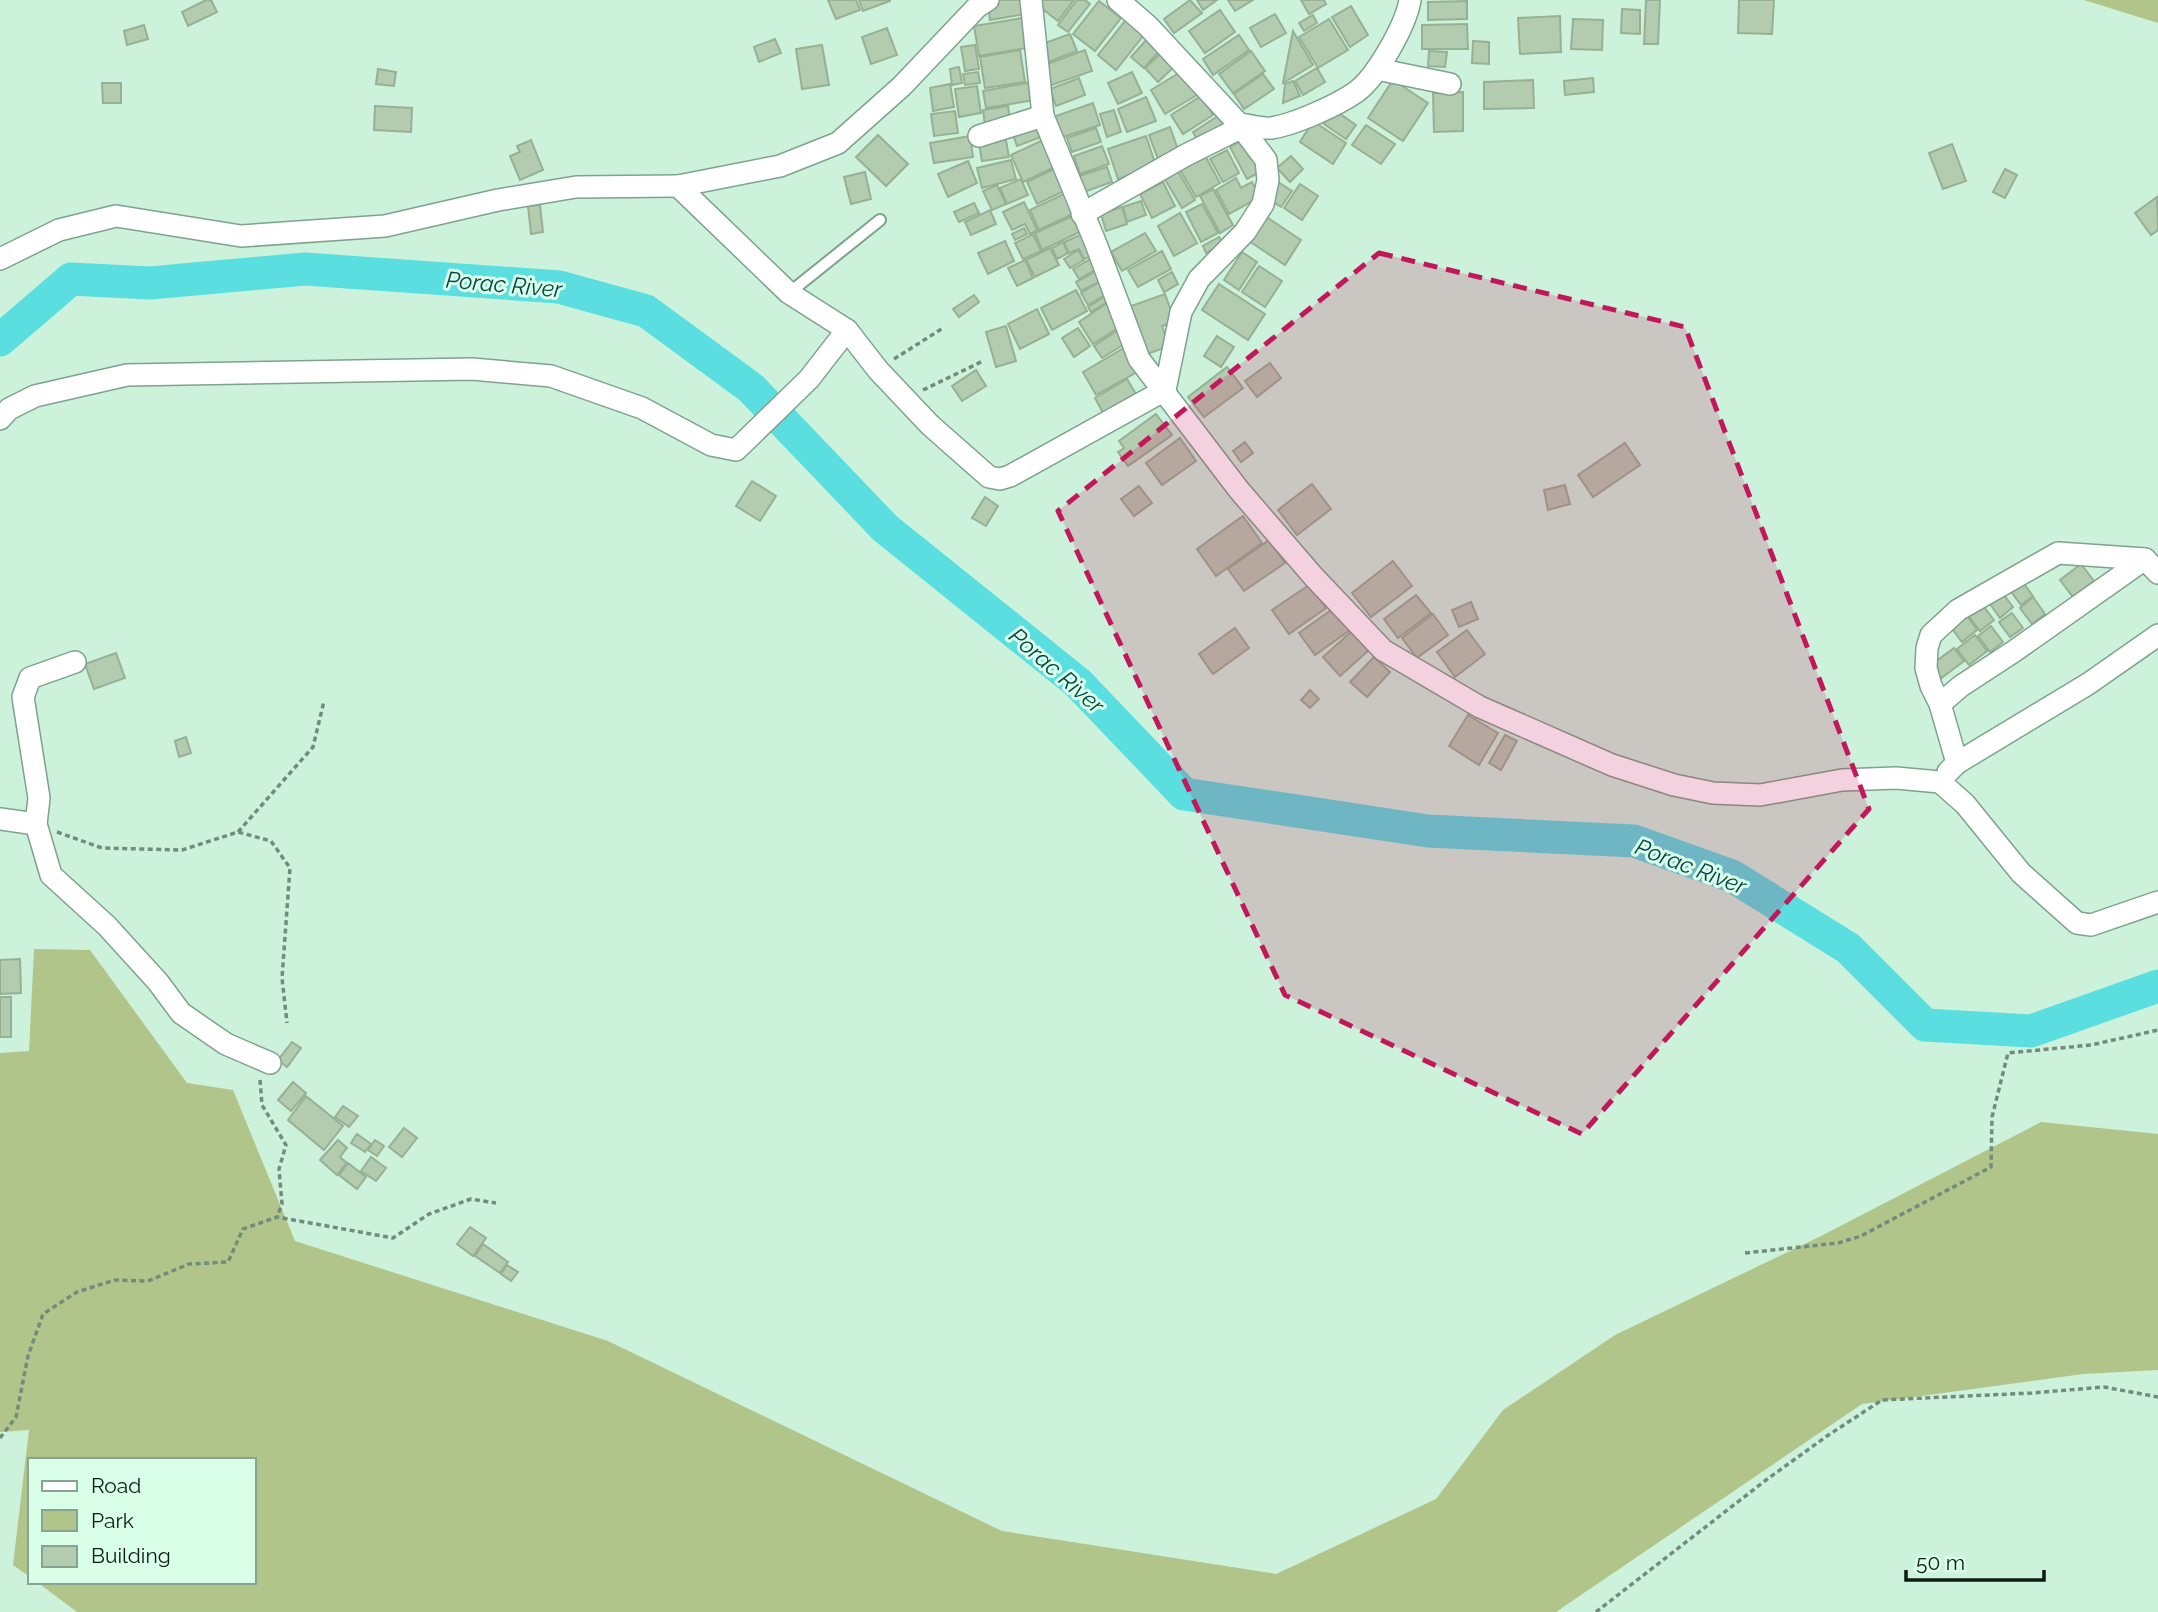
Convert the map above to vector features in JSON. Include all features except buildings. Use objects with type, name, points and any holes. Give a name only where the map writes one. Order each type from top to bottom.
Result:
[{"type":"street","points":[[0,258],[59,230],[116,216],[241,236],[385,226],[498,200],[576,187],[678,186],[780,166],[838,143],[902,86],[977,7],[988,0]]},
{"type":"street","points":[[1031,0],[1043,116],[1096,244],[1139,359],[1240,490],[1314,576],[1383,650],[1480,707],[1612,765],[1674,785],[1713,793],[1760,795],[1842,780],[1896,778],[1940,782],[1965,804],[2021,873],[2077,923],[2091,925],[2158,902]]},
{"type":"street","points":[[678,186],[789,293],[847,330],[878,370],[930,425],[989,477],[1000,480],[1010,476],[1165,390],[1181,312],[1199,279],[1245,232],[1263,204],[1268,180],[1266,160],[1240,126],[1148,26],[1118,0]]},
{"type":"street","points":[[1082,214],[1240,126],[1270,128],[1312,116],[1356,92],[1377,69],[1390,48],[1410,0]]},
{"type":"street","points":[[1377,69],[1450,84]]},
{"type":"street","points":[[979,136],[1043,116]]},
{"type":"street","points":[[0,419],[9,409],[35,396],[127,375],[472,369],[551,376],[642,408],[711,445],[736,450],[809,379],[847,330]]},
{"type":"street","points":[[1957,762],[1940,704],[1928,677],[1927,648],[1931,635],[1958,610],[2058,553],[2152,566]]},
{"type":"street","points":[[1940,704],[1961,686],[2013,652],[2152,566]]},
{"type":"street","points":[[1940,782],[1957,762],[2088,684],[2158,635]]},
{"type":"street","points":[[75,662],[30,678],[23,697],[38,798],[36,824],[51,875],[107,926],[158,982],[181,1013],[226,1044],[270,1063]]},
{"type":"street","points":[[0,819],[36,824]]},
{"type":"lane","points":[[789,293],[880,220]]},
{"type":"path","points":[[878,370],[943,328]]},
{"type":"path","points":[[905,398],[983,361]]},
{"type":"path","points":[[36,824],[102,848],[182,850],[238,832],[313,747],[324,701]]},
{"type":"path","points":[[238,832],[271,841],[290,868],[282,978],[287,1023]]},
{"type":"path","points":[[1745,1253],[1838,1243],[1861,1236],[1991,1167],[1992,1117],[2008,1053],[2091,1045],[2158,1030]]},
{"type":"path","points":[[270,1063],[260,1081],[262,1105],[286,1145],[279,1169],[282,1204],[277,1217]]},
{"type":"path","points":[[0,1438],[16,1417],[28,1356],[43,1314],[77,1292],[116,1280],[148,1281],[189,1264],[228,1262],[243,1228],[277,1217],[393,1238],[429,1214],[471,1199],[496,1203]]},
{"type":"path","points":[[1596,1612],[1766,1480],[1882,1400],[2104,1387],[2158,1397]]},
{"type":"highlighted area","points":[[1379,253],[1685,327],[1869,809],[1582,1134],[1285,995],[1058,511]]},
{"type":"green space","points":[[2084,0],[2158,0],[2158,23]]},
{"type":"green space","points":[[34,949],[90,950],[187,1083],[233,1090],[295,1241],[608,1341],[1002,1531],[1276,1574],[1436,1499],[1503,1410],[1615,1335],[1821,1236],[2041,1122],[2158,1134],[2158,1370],[2083,1374],[1862,1404],[1556,1612],[77,1612],[40,1584],[256,1584],[256,1458],[28,1458],[28,1576],[13,1565],[29,1430],[0,1432],[0,1053],[29,1051]]},
{"type":"waterway","name":"Porac River","points":[[0,340],[71,279],[150,283],[305,269],[559,287],[646,311],[751,388],[885,528],[1078,683],[1184,794],[1428,831],[1634,841],[1732,876],[1848,948],[1925,1025],[2031,1031],[2158,986]]}]
